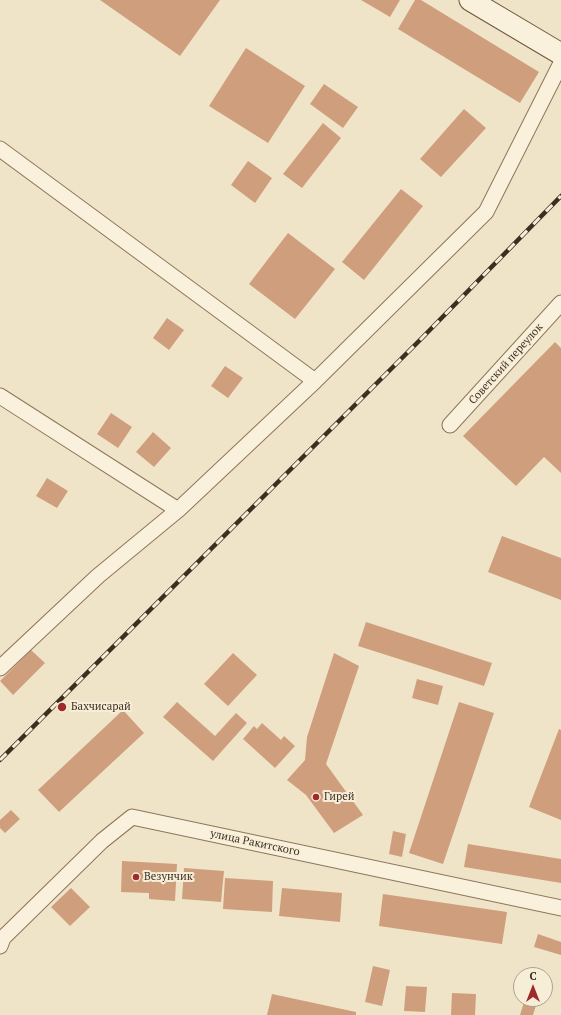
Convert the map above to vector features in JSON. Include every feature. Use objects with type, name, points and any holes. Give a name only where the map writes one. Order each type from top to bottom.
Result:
[{"type":"main road","points":[[470,0],[561,54]]},
{"type":"street","points":[[0,668],[98,576],[178,510],[387,312],[486,212],[561,63]]},
{"type":"street","points":[[0,149],[315,381]]},
{"type":"street","name":"Советский переулок","points":[[450,425],[561,303]]},
{"type":"street","points":[[0,396],[178,510]]},
{"type":"street","name":"улица Ракитского","points":[[0,946],[3,938],[14,926],[102,841],[132,817],[561,908]]},
{"type":"building","points":[[100,0],[220,0],[180,56]]},
{"type":"building","points":[[361,0],[400,0],[390,17]]},
{"type":"building","points":[[415,0],[421,0],[539,72],[520,103],[398,29]]},
{"type":"building","points":[[246,48],[305,86],[268,143],[209,106]]},
{"type":"building","points":[[324,84],[358,107],[343,128],[310,104]]},
{"type":"building","points":[[464,109],[486,128],[441,177],[420,159]]},
{"type":"building","points":[[323,123],[341,138],[302,188],[283,174]]},
{"type":"building","points":[[248,161],[272,178],[255,203],[231,185]]},
{"type":"building","points":[[401,189],[423,206],[364,280],[342,262]]},
{"type":"building","points":[[288,233],[335,269],[295,319],[249,284]]},
{"type":"building","points":[[167,318],[184,330],[169,350],[153,338]]},
{"type":"building","points":[[555,342],[561,348],[561,473],[544,457],[516,486],[463,436]]},
{"type":"building","points":[[225,366],[243,378],[228,398],[211,386]]},
{"type":"building","points":[[111,413],[132,427],[118,448],[97,434]]},
{"type":"building","points":[[153,432],[171,448],[154,467],[136,452]]},
{"type":"building","points":[[47,478],[68,491],[57,508],[36,496]]},
{"type":"building","points":[[502,536],[561,558],[561,600],[488,572]]},
{"type":"building","points":[[366,622],[492,663],[484,686],[358,646]]},
{"type":"building","points":[[31,650],[45,663],[13,695],[0,681]]},
{"type":"building","points":[[233,653],[257,675],[228,706],[204,684]]},
{"type":"building","points":[[334,653],[359,666],[326,764],[363,815],[334,833],[306,795],[287,780],[305,760],[307,737]]},
{"type":"building","points":[[417,679],[443,686],[438,705],[412,698]]},
{"type":"building","points":[[177,702],[215,736],[236,713],[247,723],[213,761],[163,717]]},
{"type":"building","points":[[459,702],[494,713],[443,864],[409,853]]},
{"type":"building","name":"Бахчисарай","points":[[123,710],[144,733],[59,812],[38,790]]},
{"type":"building","points":[[262,723],[281,740],[284,736],[295,746],[275,768],[243,739],[254,726],[257,729]]},
{"type":"building","points":[[559,729],[561,730],[561,820],[529,807]]},
{"type":"building","points":[[11,810],[20,819],[5,833],[0,828],[0,820]]},
{"type":"building","points":[[393,831],[406,834],[402,857],[389,854]]},
{"type":"building","points":[[468,844],[561,859],[561,883],[464,867]]},
{"type":"building","points":[[122,861],[177,864],[175,901],[149,899],[149,893],[121,892]]},
{"type":"building","points":[[184,868],[224,871],[221,902],[182,899]]},
{"type":"building","points":[[225,878],[273,881],[272,912],[223,909]]},
{"type":"building","points":[[71,888],[90,907],[70,926],[51,907]]},
{"type":"building","points":[[282,888],[342,893],[340,922],[279,916]]},
{"type":"building","points":[[383,894],[507,912],[502,944],[379,926]]},
{"type":"building","points":[[538,934],[561,942],[561,955],[534,947]]},
{"type":"building","points":[[373,966],[390,970],[382,1006],[365,1002]]},
{"type":"building","points":[[406,986],[427,987],[425,1012],[404,1011]]},
{"type":"building","points":[[452,993],[476,994],[475,1015],[451,1015]]},
{"type":"building","points":[[272,994],[356,1012],[356,1015],[267,1015]]},
{"type":"building","points":[[522,1007],[536,1007],[533,1015],[520,1015]]},
{"type":"railway","points":[[0,760],[422,338],[561,196]]},
{"type":"place","name":"Бахчисарай","points":[[62,707]]},
{"type":"place","name":"Гирей","points":[[316,797]]},
{"type":"place","name":"Везунчик","points":[[136,877]]}]
